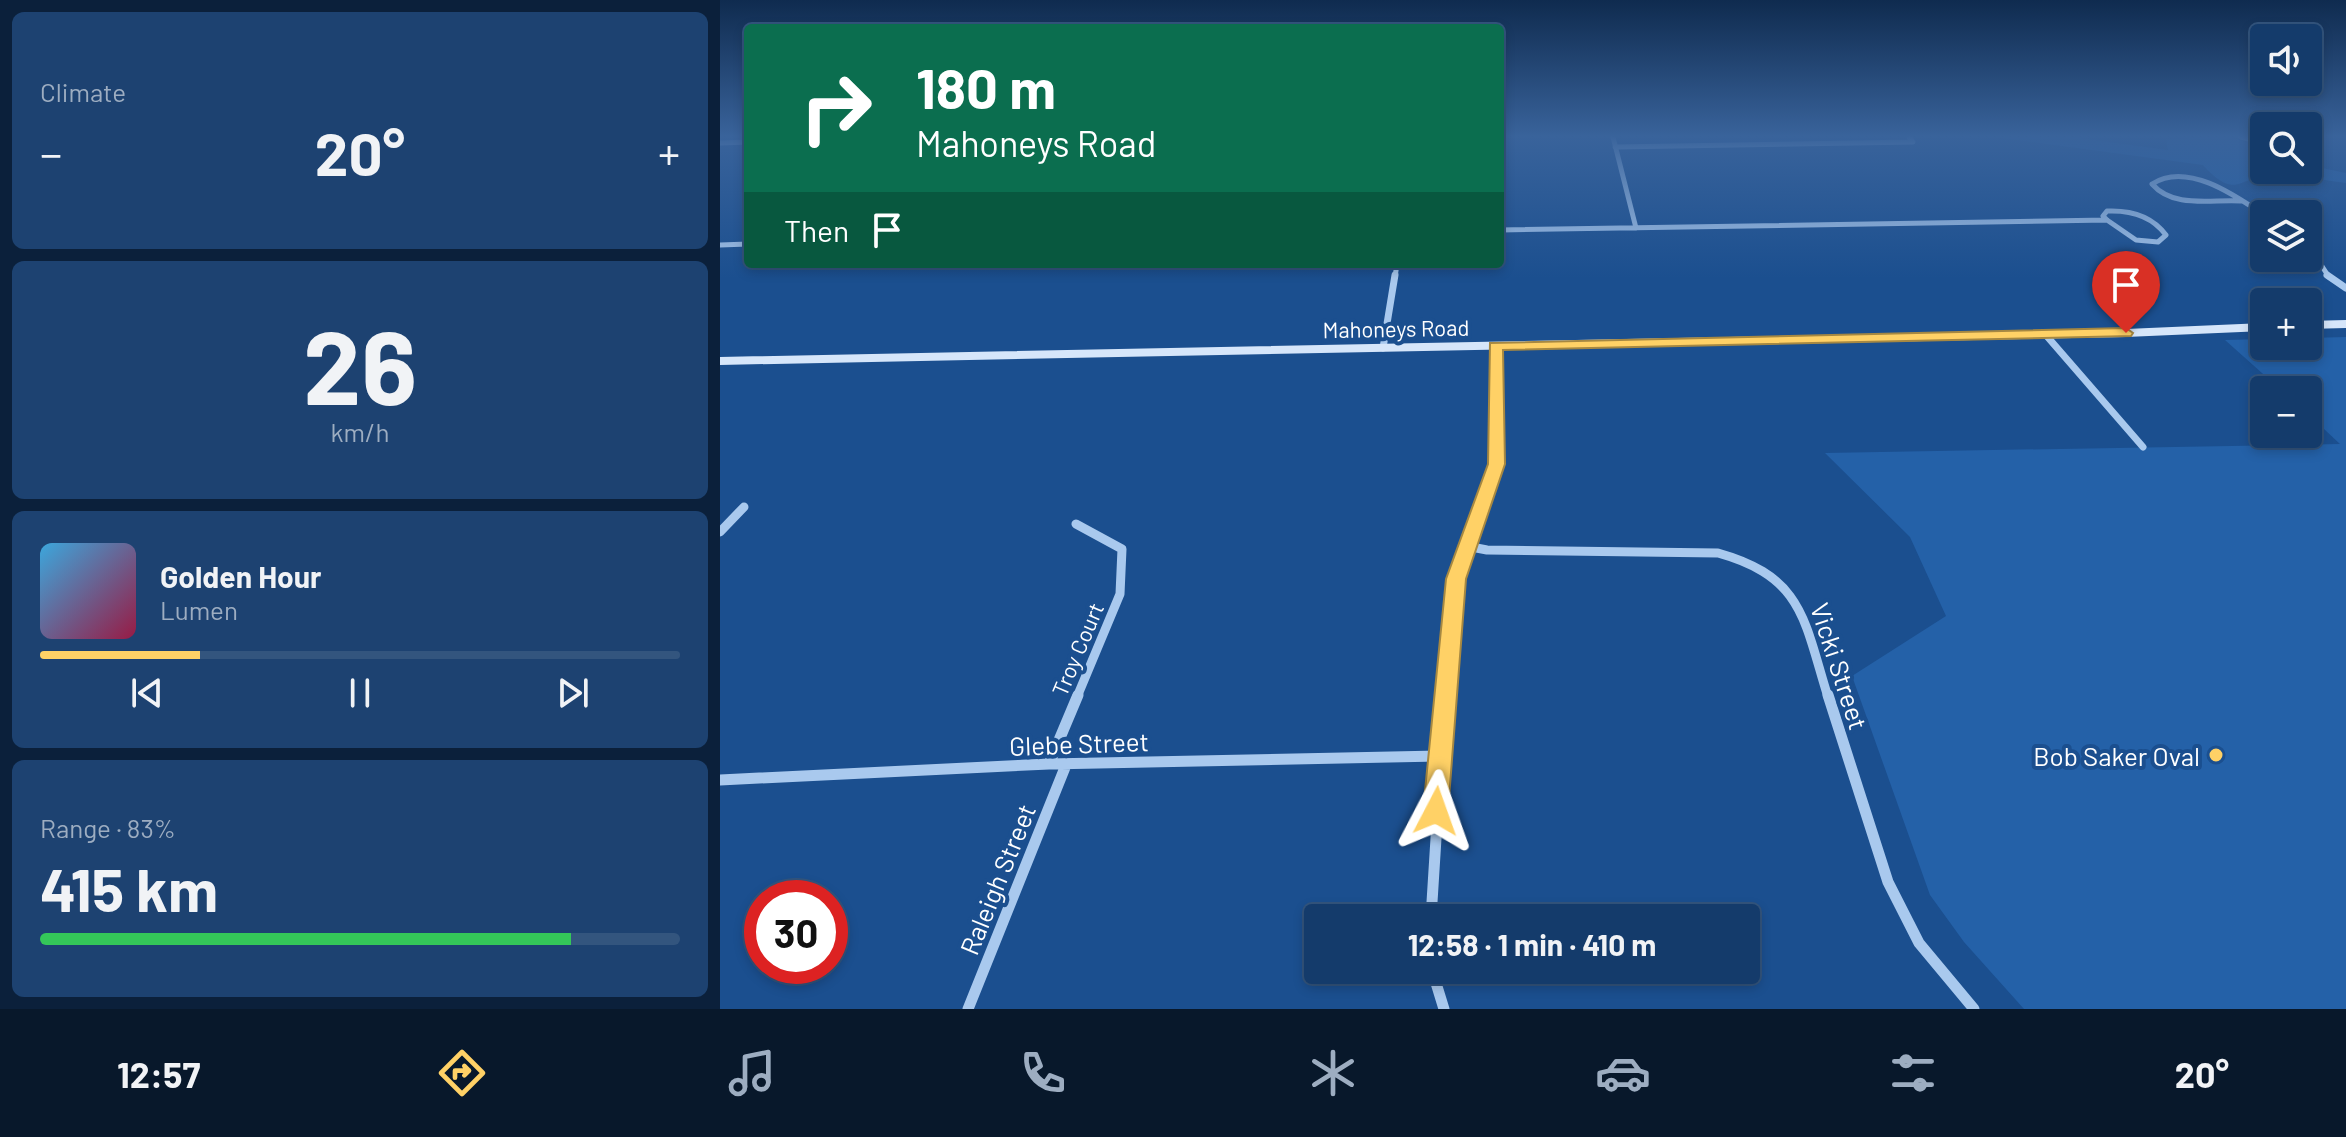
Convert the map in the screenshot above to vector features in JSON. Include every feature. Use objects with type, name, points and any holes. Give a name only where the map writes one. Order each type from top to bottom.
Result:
[{"type":"main road","points":[[2322,325],[2346,324]]},
{"type":"main road","name":"Mahoneys Road","points":[[720,361],[2250,327]]},
{"type":"street","points":[[1625,184],[1636,228]]},
{"type":"street","points":[[2152,184],[2155,190],[2166,196],[2180,199],[2241,201]]},
{"type":"street","points":[[2211,184],[2226,189],[2250,206]]},
{"type":"street","points":[[1504,230],[2107,220],[2136,240],[2158,242],[2166,235],[2153,222],[2138,215],[2107,211],[2103,216],[2107,220]]},
{"type":"street","points":[[720,245],[744,244]]},
{"type":"street","points":[[1383,348],[1396,268]]},
{"type":"street","points":[[2322,272],[2346,288]]},
{"type":"street","points":[[2045,334],[2143,447]]},
{"type":"street","points":[[1432,904],[1439,756],[1456,579],[1496,464],[1495,346]]},
{"type":"street","points":[[720,532],[744,507]]},
{"type":"street","name":"Troy Court","points":[[1049,764],[1120,594],[1122,549],[1076,524]]},
{"type":"street","name":"Vicki Street","points":[[1466,546],[1487,550],[1718,553],[1746,561],[1776,577],[1799,606],[1877,850],[1901,912],[1919,943],[1974,1009]]},
{"type":"street","name":"Glebe Street","points":[[720,780],[1049,764],[1439,756]]},
{"type":"street","name":"Raleigh Street","points":[[968,1009],[1066,765]]},
{"type":"street","points":[[1436,984],[1444,1009]]},
{"type":"shaded area","points":[[2346,337],[2346,1009],[2024,1009],[1964,942],[1930,895],[1852,676],[1946,616],[1910,537],[1825,453],[2250,446],[2250,448],[2322,448],[2322,444],[2340,444],[2322,427],[2322,376],[2265,376],[2225,340],[2250,339],[2250,360],[2322,360],[2322,338]]},
{"type":"place","name":"Bob Saker Oval","points":[[2216,755]]},
{"type":"route","points":[[1436,811],[1456,579],[1496,464],[1495,346],[2126,333]]}]
